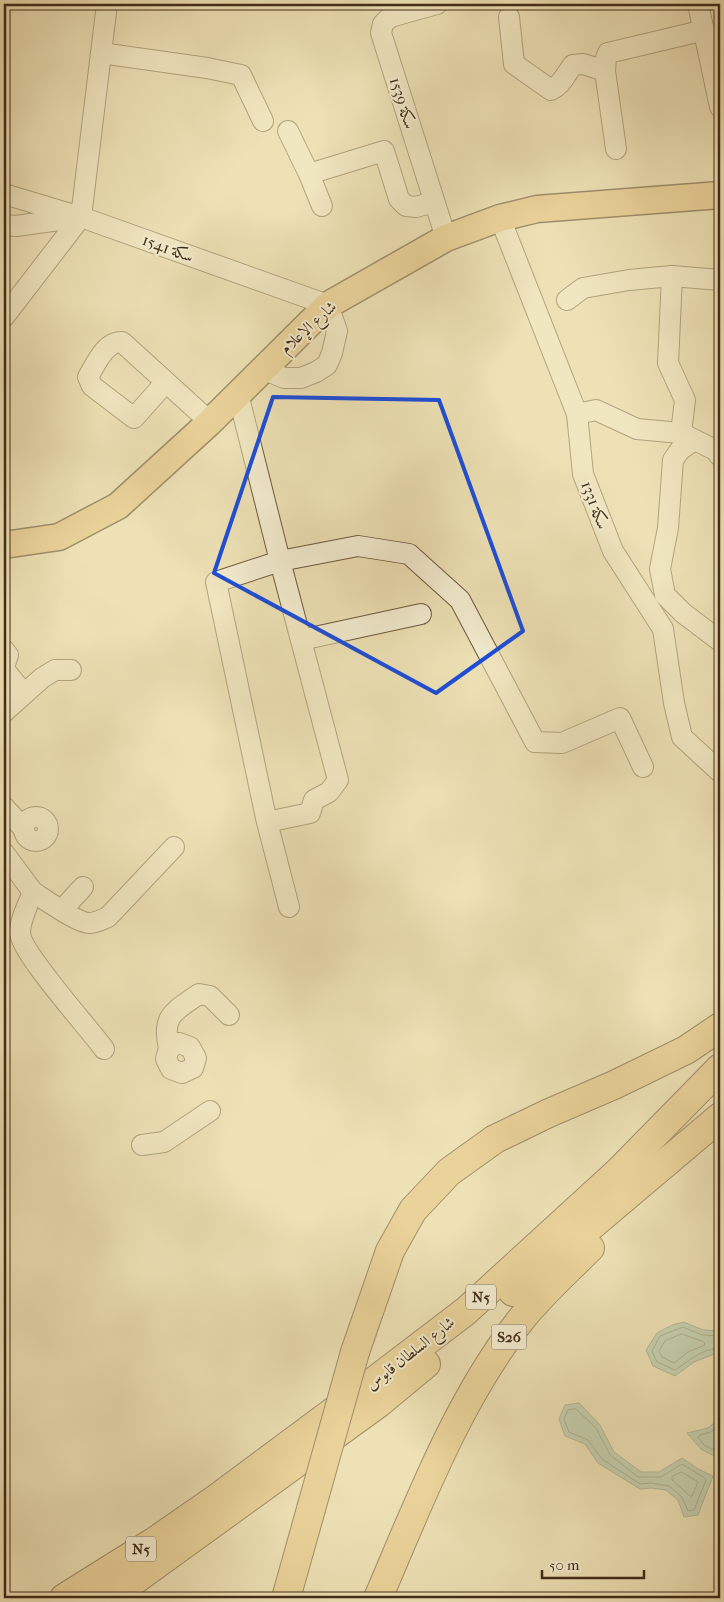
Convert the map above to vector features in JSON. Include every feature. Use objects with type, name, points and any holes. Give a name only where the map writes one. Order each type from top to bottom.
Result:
[{"type":"highway","points":[[614,1085],[678,1036],[720,1008]]},
{"type":"highway","points":[[286,1598],[355,1352],[390,1251],[413,1210],[443,1178],[495,1139],[686,1050],[720,1027]]},
{"type":"highway","name":"شارع السلطان قابوس","points":[[64,1598],[217,1498],[466,1311],[619,1171],[720,1068]]},
{"type":"highway","name":"شارع السلطان قابوس","points":[[110,1598],[379,1403],[716,1122]]},
{"type":"highway","name":"S26","points":[[378,1598],[442,1451],[477,1385],[519,1322],[546,1292],[716,1122]]},
{"type":"main road","name":"شارع الإعلام","points":[[4,545],[59,537],[118,506],[210,422],[328,305],[446,238],[500,218],[537,209],[720,196]]},
{"type":"street","points":[[4,317],[81,217],[107,4]]},
{"type":"street","name":"سكة 1539","points":[[437,4],[390,17],[383,24],[381,33],[446,238]]},
{"type":"street","points":[[698,4],[720,107]]},
{"type":"street","points":[[509,17],[514,64],[551,90],[559,86],[572,65],[583,64],[605,71]]},
{"type":"street","points":[[616,149],[605,71],[608,53],[705,30]]},
{"type":"street","points":[[101,53],[207,68],[240,75],[263,121]]},
{"type":"street","points":[[288,131],[322,206]]},
{"type":"street","points":[[308,174],[384,150],[399,199],[406,206],[416,207],[434,202]]},
{"type":"street","points":[[4,194],[81,217]]},
{"type":"street","name":"سكة 1541","points":[[4,225],[16,226],[81,217],[328,305]]},
{"type":"street","name":"سكة 1331","points":[[500,218],[577,414],[583,474],[612,551],[663,629],[674,703],[682,737],[720,772]]},
{"type":"street","points":[[672,276],[668,363],[685,400],[687,437],[672,460],[668,528],[660,569],[665,595],[683,613],[720,641]]},
{"type":"street","points":[[566,300],[583,288],[629,280],[672,276],[720,280]]},
{"type":"street","points":[[263,369],[284,378],[301,378],[327,365],[332,353],[336,331],[328,305]]},
{"type":"street","points":[[166,382],[210,422]]},
{"type":"street","points":[[238,394],[338,780],[329,792],[314,800],[310,813],[267,822]]},
{"type":"street","points":[[577,414],[596,410],[637,429],[687,437],[718,449]]},
{"type":"street","points":[[289,907],[267,822],[216,582],[280,561],[358,546],[409,554],[460,600],[535,742],[562,743],[620,718],[643,767]]},
{"type":"street","points":[[301,640],[421,614]]},
{"type":"street","points":[[4,650],[8,655],[4,668],[24,694]]},
{"type":"street","points":[[4,712],[42,678],[55,670],[71,670]]},
{"type":"street","points":[[4,807],[24,829]]},
{"type":"street","points":[[4,853],[33,892],[73,918],[87,923],[98,922],[108,917],[174,847]]},
{"type":"street","points":[[62,910],[83,886]]},
{"type":"street","points":[[33,892],[13,921],[26,949],[104,1049]]},
{"type":"street","points":[[169,1048],[165,1033],[168,1022],[174,1012],[199,994],[210,996],[229,1015]]},
{"type":"street","points":[[142,1145],[164,1142],[210,1111]]},
{"type":"highlighted area","points":[[273,397],[439,400],[523,631],[436,693],[214,573]]},
{"type":"water","points":[[684,1322],[703,1330],[720,1331],[720,1354],[717,1353],[694,1362],[675,1376],[653,1366],[646,1350],[657,1333],[672,1325]]},
{"type":"water","points":[[579,1403],[600,1425],[614,1452],[641,1472],[659,1472],[682,1458],[713,1476],[698,1515],[684,1517],[678,1500],[666,1490],[640,1489],[598,1463],[585,1444],[565,1436],[559,1419],[565,1405]]},
{"type":"water","points":[[720,1420],[720,1459],[701,1449],[687,1433],[708,1428]]}]
